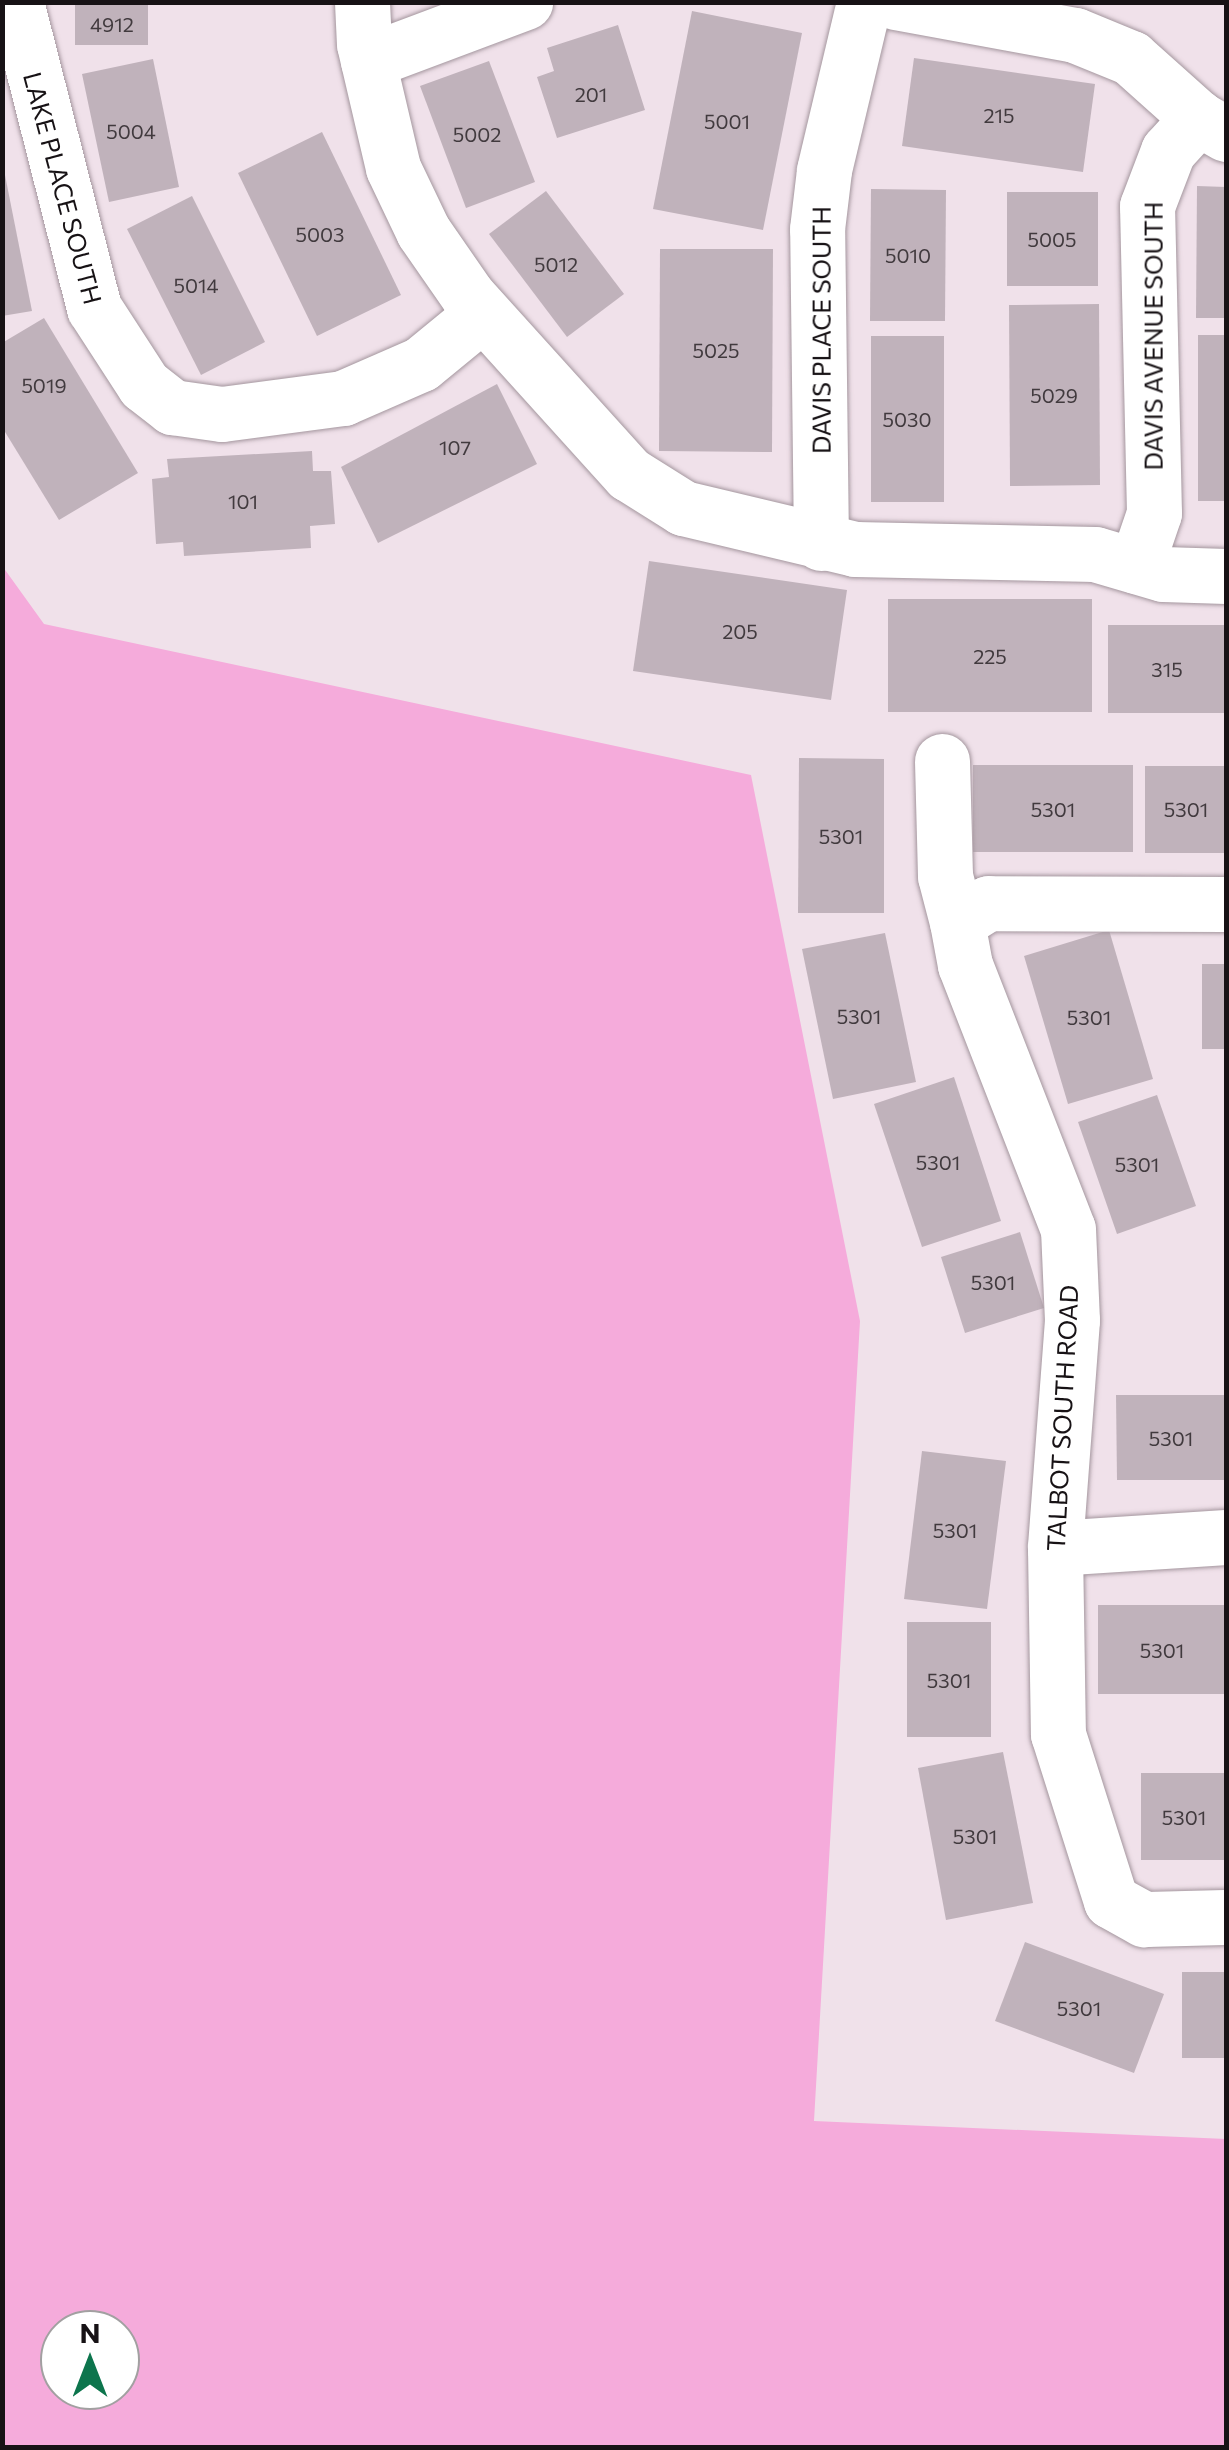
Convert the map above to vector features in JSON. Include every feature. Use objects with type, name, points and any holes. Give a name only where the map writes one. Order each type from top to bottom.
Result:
[{"type":"street","name":"LAKE PLACE SOUTH","points":[[16,2],[94,308],[144,385],[172,407],[222,414],[344,398],[421,364],[483,313]]},
{"type":"street","points":[[362,2],[368,61],[393,168],[423,231],[483,313],[629,474],[683,508],[855,550],[1095,554],[1163,574],[1226,576]]},
{"type":"street","points":[[368,61],[525,2]]},
{"type":"street","name":"DAVIS PLACE SOUTH","points":[[821,543],[817,229],[824,170],[864,2]]},
{"type":"street","points":[[895,2],[1075,34],[1131,58],[1212,126]]},
{"type":"street","name":"DAVIS AVENUE SOUTH","points":[[1136,566],[1154,514],[1147,206],[1168,152],[1212,126]]},
{"type":"street","name":"TALBOT SOUTH ROAD","points":[[942,761],[945,876],[965,965],[1068,1229],[1072,1320],[1055,1548],[1058,1734],[1111,1901],[1144,1919],[1226,1916]]},
{"type":"street","points":[[956,922],[988,903],[1226,904]]},
{"type":"street","points":[[1055,1548],[1226,1537]]},
{"type":"shaded area","points":[[3,567],[44,624],[751,775],[860,1321],[814,2121],[1226,2139],[1226,2447],[3,2447]]},
{"type":"building","points":[[75,2],[148,2],[148,45],[75,45]]},
{"type":"building","points":[[692,11],[802,33],[763,230],[653,209]]},
{"type":"building","points":[[618,25],[645,110],[557,138],[537,77],[554,71],[547,48]]},
{"type":"building","points":[[914,58],[1095,84],[1083,172],[902,146]]},
{"type":"building","points":[[153,59],[179,187],[109,202],[82,74]]},
{"type":"building","points":[[489,61],[535,182],[466,208],[420,86]]},
{"type":"building","points":[[322,132],[401,295],[317,336],[238,173]]},
{"type":"building","points":[[2,160],[32,311],[2,316]]},
{"type":"building","points":[[1197,186],[1226,187],[1226,318],[1196,318]]},
{"type":"building","points":[[871,189],[946,190],[945,321],[870,321]]},
{"type":"building","points":[[546,191],[624,294],[567,337],[489,234]]},
{"type":"building","points":[[1007,192],[1098,192],[1098,286],[1007,286]]},
{"type":"building","points":[[192,196],[265,342],[201,375],[127,229]]},
{"type":"building","points":[[660,249],[773,249],[772,452],[659,451]]},
{"type":"building","points":[[1099,304],[1100,485],[1010,486],[1009,305]]},
{"type":"building","points":[[44,318],[138,473],[59,520],[2,427],[2,343]]},
{"type":"building","points":[[1198,335],[1226,335],[1226,501],[1198,501]]},
{"type":"building","points":[[871,336],[944,336],[944,502],[871,502]]},
{"type":"building","points":[[497,384],[537,464],[378,543],[341,467]]},
{"type":"building","points":[[312,451],[313,471],[331,471],[335,524],[310,526],[311,548],[184,556],[183,542],[156,544],[152,479],[169,477],[167,459]]},
{"type":"building","points":[[649,561],[847,590],[831,700],[633,671]]},
{"type":"building","points":[[888,599],[1092,599],[1092,712],[888,712]]},
{"type":"building","points":[[1108,625],[1226,625],[1226,713],[1108,713]]},
{"type":"building","points":[[799,758],[884,759],[884,913],[798,913]]},
{"type":"building","points":[[973,765],[1133,765],[1133,852],[973,852]]},
{"type":"building","points":[[1145,766],[1226,766],[1226,853],[1145,853]]},
{"type":"building","points":[[1109,930],[1153,1079],[1068,1104],[1024,956]]},
{"type":"building","points":[[885,933],[916,1082],[833,1099],[802,949]]},
{"type":"building","points":[[1202,964],[1226,964],[1226,1049],[1202,1049]]},
{"type":"building","points":[[954,1077],[1001,1221],[922,1247],[874,1104]]},
{"type":"building","points":[[1157,1095],[1196,1206],[1117,1234],[1078,1122]]},
{"type":"building","points":[[1020,1232],[1044,1308],[965,1333],[941,1257]]},
{"type":"building","points":[[1116,1395],[1226,1395],[1226,1480],[1117,1480]]},
{"type":"building","points":[[922,1451],[1006,1461],[987,1609],[904,1599]]},
{"type":"building","points":[[1098,1605],[1226,1605],[1226,1694],[1098,1694]]},
{"type":"building","points":[[907,1622],[991,1622],[991,1737],[907,1737]]},
{"type":"building","points":[[1003,1752],[1033,1903],[946,1920],[918,1768]]},
{"type":"building","points":[[1141,1773],[1226,1773],[1226,1860],[1141,1860]]},
{"type":"building","points":[[1025,1942],[1164,1994],[1134,2073],[995,2021]]},
{"type":"building","points":[[1182,1972],[1226,1972],[1226,2058],[1182,2058]]}]
